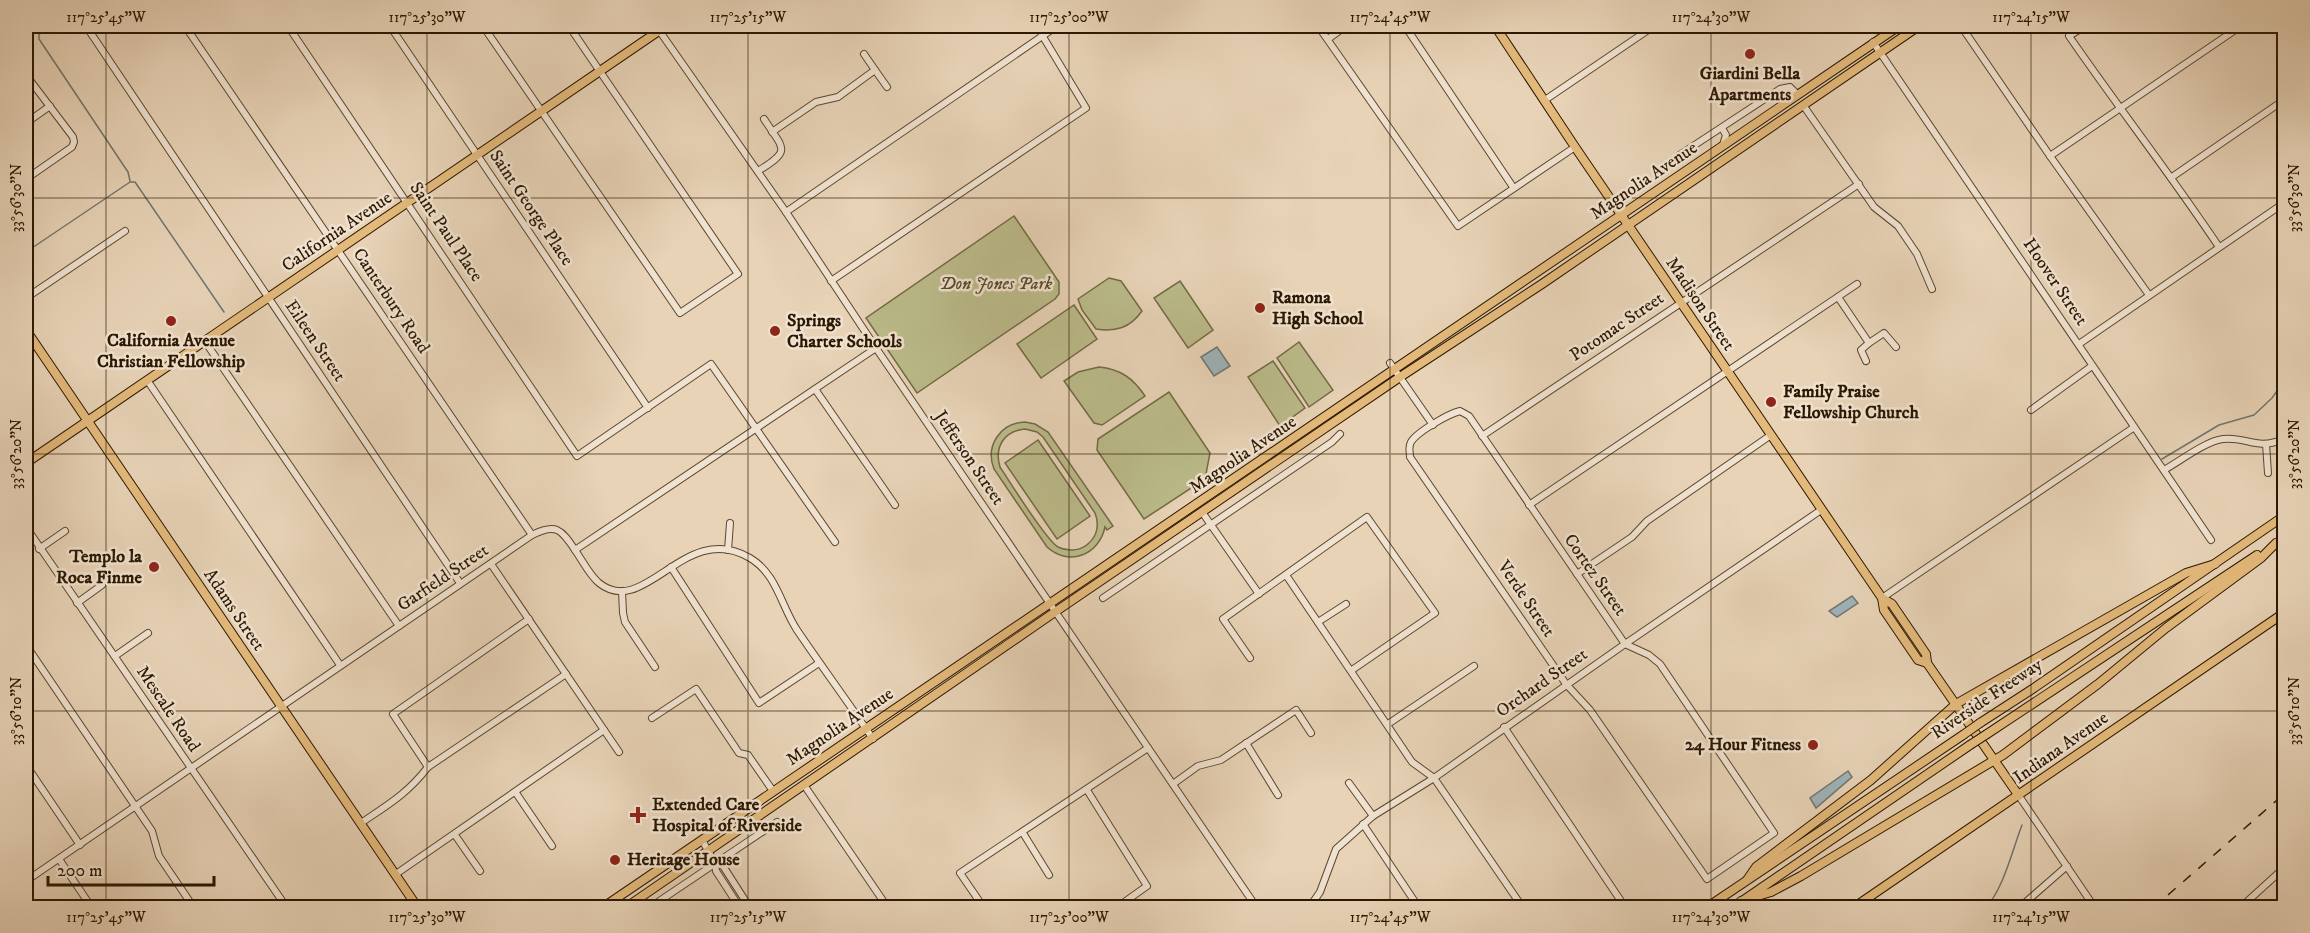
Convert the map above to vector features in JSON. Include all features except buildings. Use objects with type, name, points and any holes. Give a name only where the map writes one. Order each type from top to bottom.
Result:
[{"type":"highway","name":"Riverside Freeway","points":[[1706,908],[2034,688],[2284,516]]},
{"type":"highway","name":"Riverside Freeway","points":[[1732,908],[1970,745],[2284,537]]},
{"type":"highway","points":[[1741,901],[1771,892],[1801,876],[1995,760],[2098,684],[2166,628],[2261,558],[2276,543]]},
{"type":"highway","points":[[1747,880],[1756,867],[1871,780],[1956,704],[2186,573],[2215,564]]},
{"type":"main road","name":"Madison Street","points":[[1495,26],[1882,598],[1884,610],[1918,660],[1927,663],[2019,796]]},
{"type":"main road","name":"Magnolia Avenue","points":[[602,908],[1049,604],[1392,366],[1622,214],[1899,26]]},
{"type":"main road","name":"Magnolia Avenue","points":[[625,908],[1055,612],[1400,377],[1542,284],[1919,26]]},
{"type":"main road","name":"California Avenue","points":[[26,463],[600,72],[660,27]]},
{"type":"main road","name":"Adams Street","points":[[26,330],[418,908]]},
{"type":"main road","name":"Indiana Avenue","points":[[1853,908],[2284,613]]},
{"type":"street","name":"Eileen Street","points":[[86,26],[460,583]]},
{"type":"street","name":"Canterbury Road","points":[[185,26],[532,535]]},
{"type":"street","name":"Saint Paul Place","points":[[288,26],[577,456],[648,408]]},
{"type":"street","name":"Saint George Place","points":[[390,26],[648,408]]},
{"type":"street","points":[[483,26],[680,314],[738,274],[569,26]]},
{"type":"street","points":[[786,212],[1057,26]]},
{"type":"street","points":[[1318,26],[1458,226],[1575,147]]},
{"type":"street","points":[[1328,39],[1346,26]]},
{"type":"street","points":[[1405,26],[1513,187]]},
{"type":"street","points":[[1545,100],[1654,26]]},
{"type":"street","points":[[1961,26],[2149,295]]},
{"type":"street","points":[[2085,26],[2069,36],[2119,109],[2172,177],[2219,247]]},
{"type":"street","points":[[2050,156],[2241,26]]},
{"type":"street","name":"Jefferson Street","points":[[660,27],[1256,907]]},
{"type":"street","points":[[831,281],[1086,108],[1042,35]]},
{"type":"street","name":"Hoover Street","points":[[1873,42],[2211,540]]},
{"type":"street","points":[[864,54],[887,87]]},
{"type":"street","points":[[772,132],[816,102],[838,97],[875,70]]},
{"type":"street","points":[[26,75],[73,137],[74,142],[72,147],[26,179]]},
{"type":"street","points":[[1678,156],[1780,88],[1790,87],[1797,94]]},
{"type":"street","points":[[2172,177],[2284,100]]},
{"type":"street","points":[[1803,105],[1874,207],[1898,226],[1917,254],[1932,289]]},
{"type":"street","points":[[26,123],[50,106]]},
{"type":"street","points":[[758,171],[779,158],[781,154],[780,145],[764,119]]},
{"type":"street","points":[[1722,128],[1726,135],[1723,145]]},
{"type":"street","name":"Potomac Street","points":[[1482,436],[1859,184]]},
{"type":"street","points":[[2079,344],[2284,202]]},
{"type":"street","points":[[26,298],[125,231]]},
{"type":"street","points":[[1529,505],[1857,284]]},
{"type":"street","points":[[1838,297],[1869,343]]},
{"type":"street","points":[[1866,361],[1861,350],[1884,333],[1896,347]]},
{"type":"street","points":[[204,340],[399,626]]},
{"type":"street","points":[[873,739],[790,618],[778,590],[766,571],[750,558],[728,550],[701,551],[644,585],[633,590],[622,591],[606,587],[598,582],[575,550],[876,348]]},
{"type":"street","points":[[648,408],[711,364],[835,542]]},
{"type":"street","points":[[1392,366],[1433,425]]},
{"type":"street","points":[[2031,411],[2092,366]]},
{"type":"street","points":[[147,380],[340,665]]},
{"type":"street","points":[[815,389],[895,505]]},
{"type":"street","name":"Cortez Street","points":[[1433,425],[1451,413],[1460,411],[1469,416],[1625,644],[1660,664],[1774,833],[1707,879]]},
{"type":"street","name":"Verde Street","points":[[1433,425],[1412,441],[1409,448],[1410,457],[1566,684],[1590,710],[1707,879]]},
{"type":"street","points":[[1882,598],[2133,428]]},
{"type":"street","points":[[1103,598],[1332,442],[1340,434]]},
{"type":"street","points":[[1577,574],[1632,537],[1647,521],[1771,435]]},
{"type":"street","points":[[2164,470],[2216,440],[2227,438],[2254,444],[2266,444],[2284,439]]},
{"type":"street","points":[[2266,444],[2268,473]]},
{"type":"street","name":"Orchard Street","points":[[1309,908],[1320,891],[1336,849],[1373,816],[1434,778],[1566,684],[1821,510]]},
{"type":"street","points":[[1202,512],[1259,594]]},
{"type":"street","points":[[1250,658],[1223,619],[1367,517],[1435,613],[1352,670]]},
{"type":"street","points":[[728,550],[730,523]]},
{"type":"street","name":"Mescale Road","points":[[26,527],[287,908]]},
{"type":"street","name":"Garfield Street","points":[[26,881],[532,535],[545,528],[556,529],[564,533],[575,550]]},
{"type":"street","points":[[39,549],[65,531]]},
{"type":"street","points":[[491,564],[619,752]]},
{"type":"street","points":[[671,567],[759,704],[819,663]]},
{"type":"street","points":[[1286,575],[1412,762],[1434,778],[1523,908]]},
{"type":"street","points":[[77,603],[102,585]]},
{"type":"street","points":[[622,591],[625,622],[655,667]]},
{"type":"street","points":[[1318,622],[1346,604]]},
{"type":"street","points":[[428,767],[393,714],[529,620]]},
{"type":"street","points":[[115,656],[148,633]]},
{"type":"street","points":[[26,645],[152,831],[159,856],[194,908]]},
{"type":"street","points":[[1388,724],[1474,666]]},
{"type":"street","points":[[361,823],[413,786],[428,767],[566,674]]},
{"type":"street","points":[[652,718],[696,689],[739,753],[748,755],[773,791]]},
{"type":"street","points":[[1173,784],[1198,766],[1221,760],[1296,710],[1311,733]]},
{"type":"street","points":[[1504,727],[1625,907]]},
{"type":"street","points":[[396,874],[604,730]]},
{"type":"street","points":[[1246,743],[1278,795]]},
{"type":"street","points":[[984,908],[960,873],[1149,748]]},
{"type":"street","points":[[26,765],[80,845]]},
{"type":"street","points":[[1349,783],[1373,816]]},
{"type":"street","points":[[804,785],[888,908]]},
{"type":"street","points":[[1087,790],[1147,886],[1116,908]]},
{"type":"street","points":[[516,793],[552,846]]},
{"type":"street","name":"Madison Street","points":[[2019,796],[2094,907]]},
{"type":"street","points":[[649,908],[777,822]]},
{"type":"street","points":[[1363,824],[1419,908]]},
{"type":"street","points":[[1023,833],[1049,875]]},
{"type":"street","points":[[455,835],[480,871]]},
{"type":"street","points":[[702,840],[715,863],[716,871],[740,908]]},
{"type":"street","points":[[59,859],[92,908]]},
{"type":"street","points":[[715,863],[723,866],[750,908]]},
{"type":"street","points":[[2019,908],[2067,866]]},
{"type":"street","points":[[2240,908],[2284,868]]},
{"type":"green space","name":"Don Jones Park","points":[[1014,216],[1059,282],[1059,294],[1055,299],[917,393],[866,318]]},
{"type":"green space","points":[[1109,278],[1121,281],[1142,311],[1122,328],[1096,329],[1082,310],[1078,299]]},
{"type":"green space","points":[[1180,281],[1213,330],[1188,348],[1154,298]]},
{"type":"green space","points":[[1074,305],[1097,339],[1041,378],[1017,344]]},
{"type":"green space","points":[[1299,342],[1333,390],[1309,407],[1277,358]]},
{"type":"green space","points":[[1273,361],[1305,408],[1280,426],[1248,377]]},
{"type":"green space","points":[[1099,367],[1125,376],[1136,384],[1145,396],[1102,425],[1094,423],[1064,381],[1078,372]]},
{"type":"green space","points":[[1169,392],[1210,453],[1205,479],[1144,519],[1097,450],[1098,439]]},
{"type":"green space","points":[[1016,423],[1035,424],[1048,432],[1113,526],[1107,530],[1105,527],[1102,537],[1090,551],[1073,557],[1056,553],[1047,547],[994,469],[993,444],[1002,431]],"holes":[[[1018,430],[1037,432],[1043,437],[1095,513],[1096,533],[1092,540],[1082,548],[1066,550],[1058,547],[1028,510],[1000,467],[998,453],[1006,437]]]},
{"type":"green space","points":[[1038,440],[1090,516],[1057,539],[1005,463]]},
{"type":"water","points":[[1217,347],[1230,366],[1214,376],[1201,357]]},
{"type":"water","points":[[1852,596],[1858,603],[1837,617],[1829,611]]},
{"type":"water","points":[[1848,771],[1852,777],[1816,808],[1810,798]]},
{"type":"waterway","points":[[53,26],[39,34],[39,39],[128,172],[130,181]]},
{"type":"waterway","points":[[26,252],[130,182],[135,182],[224,312]]},
{"type":"waterway","points":[[2162,459],[2219,425],[2254,415],[2272,398],[2284,381]]},
{"type":"waterway","points":[[1985,908],[1997,891],[2007,869],[2022,825]]},
{"type":"railway","points":[[2153,908],[2284,794]]},
{"type":"place","name":"Giardini Bella Apartments","points":[[1750,54]]},
{"type":"place","name":"Ramona High School","points":[[1260,308]]},
{"type":"place","name":"California Avenue Christian Fellowship","points":[[171,321]]},
{"type":"place","name":"Springs Charter Schools","points":[[775,331]]},
{"type":"place","name":"Family Praise Fellowship Church","points":[[1771,402]]},
{"type":"place","name":"Templo la Roca Finme","points":[[154,567]]},
{"type":"place","name":"24 Hour Fitness","points":[[1813,745]]},
{"type":"place","name":"Extended Care Hospital of Riverside","points":[[638,815]]},
{"type":"place","name":"Heritage House","points":[[615,860]]}]
